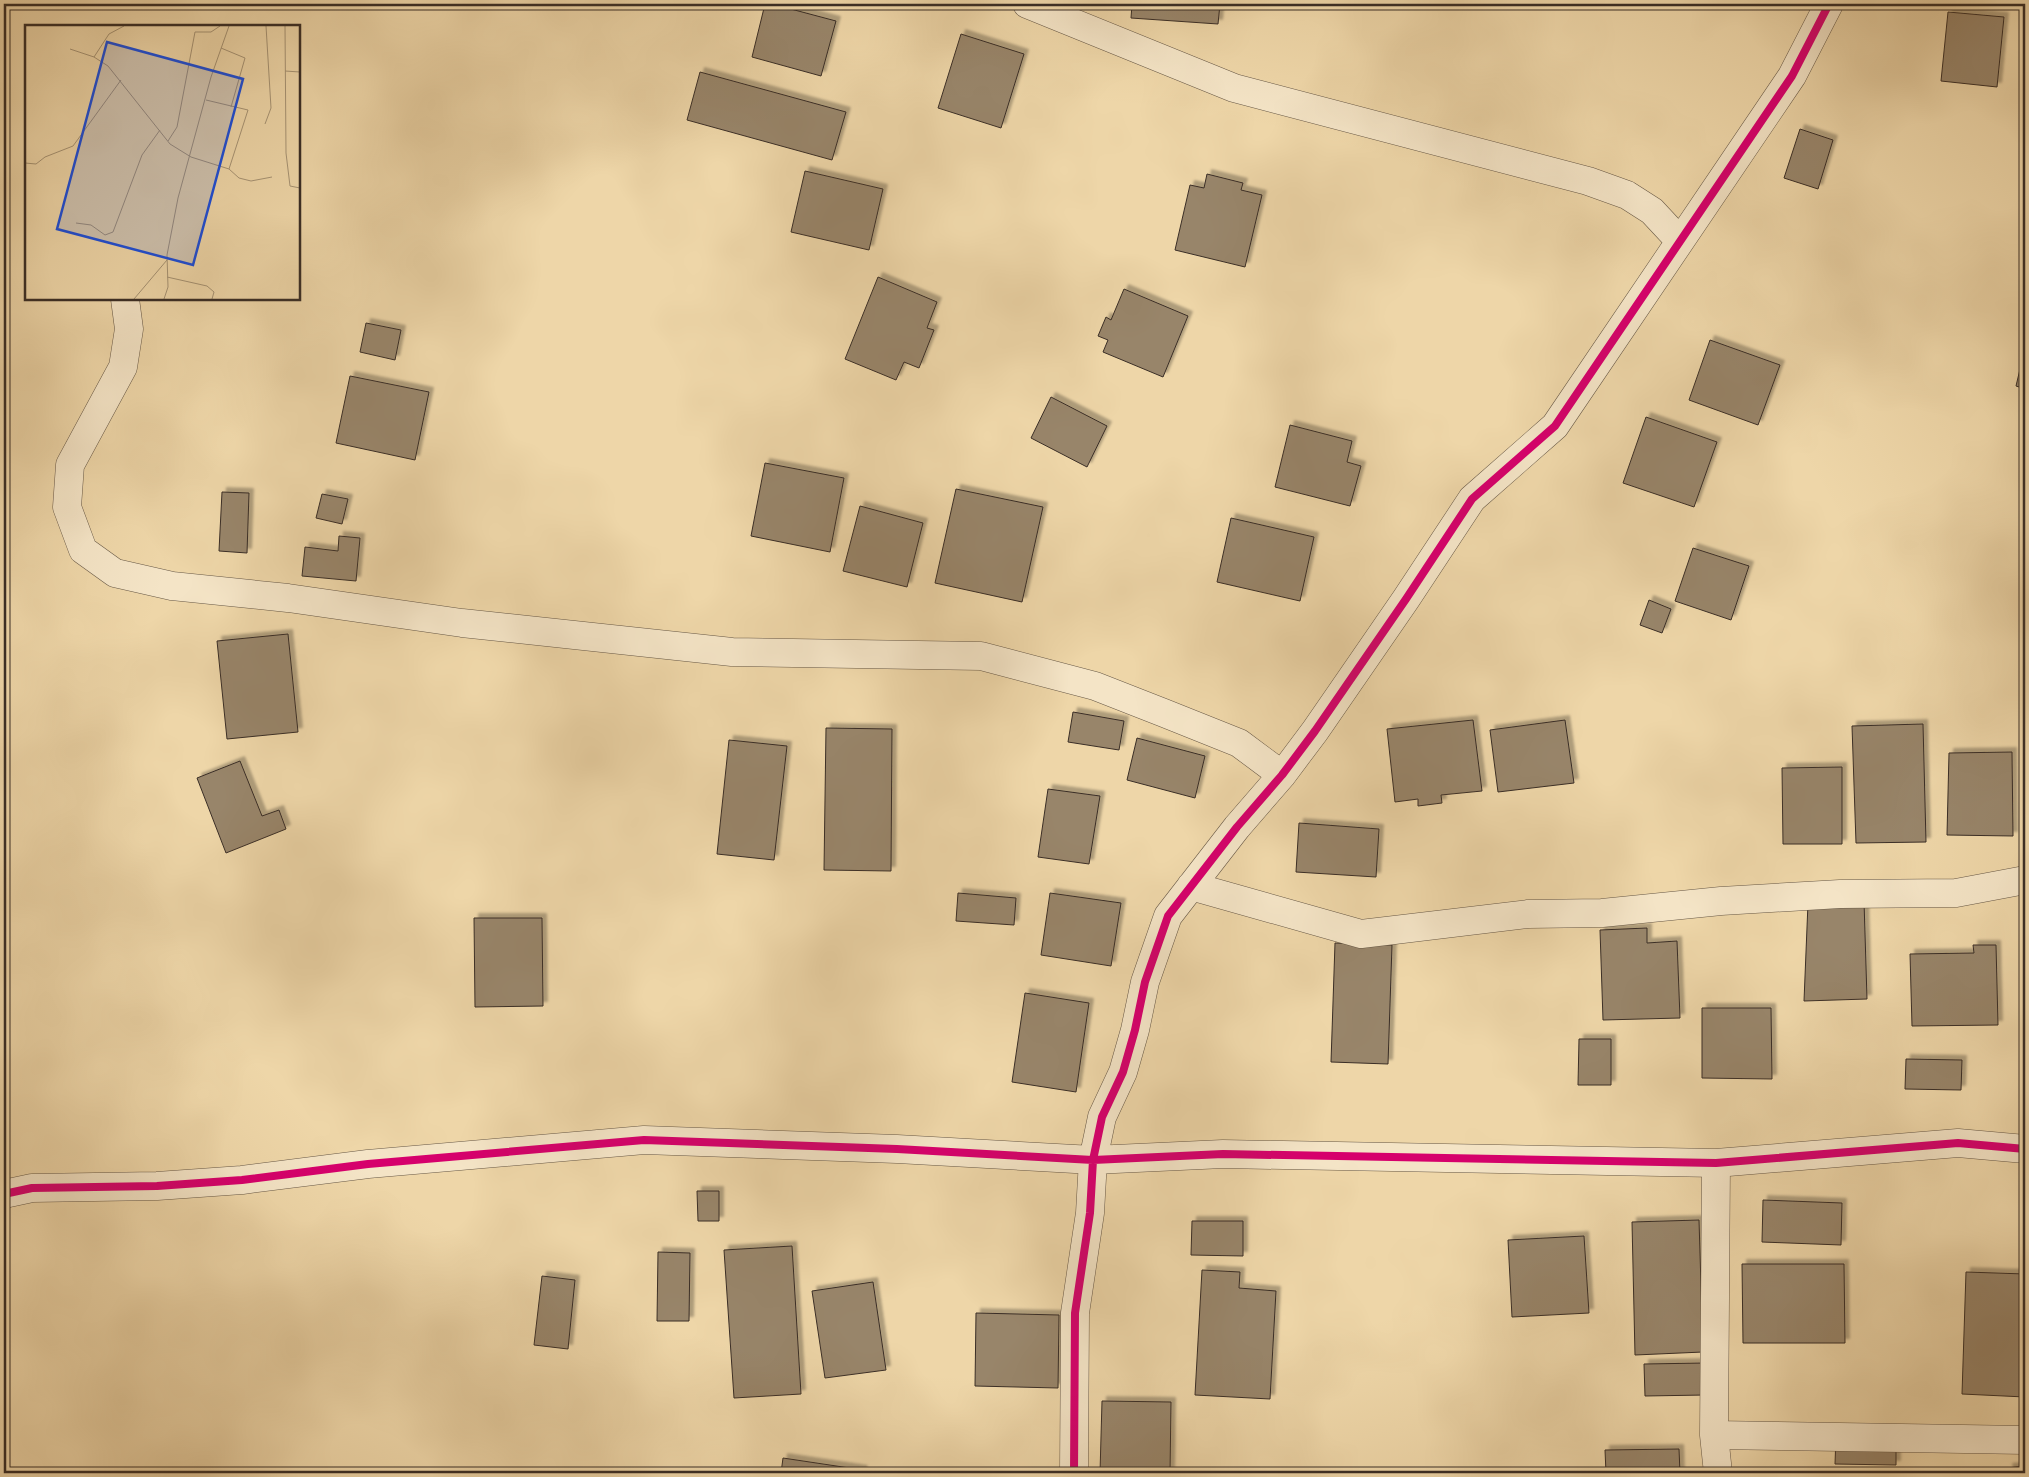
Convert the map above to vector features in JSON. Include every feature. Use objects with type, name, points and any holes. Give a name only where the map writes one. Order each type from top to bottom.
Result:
[{"type":"street","points":[[1027,4],[1234,88],[1588,181],[1619,192],[1652,211],[1679,240]]},
{"type":"street","points":[[1074,1473],[1075,1313],[1090,1213],[1093,1160],[1102,1117],[1123,1072],[1135,1030],[1145,982],[1168,916],[1237,827],[1282,775],[1315,731],[1406,599],[1472,498],[1555,426],[1679,240],[1792,76],[1829,4]]},
{"type":"street","points":[[125,300],[129,329],[123,367],[70,465],[66,507],[84,550],[115,574],[172,586],[288,598],[462,624],[732,652],[981,656],[1095,686],[1164,712],[1239,743],[1282,775]]},
{"type":"street","points":[[1191,886],[1361,934],[1528,914],[1602,913],[1721,901],[1840,894],[1956,894],[2025,880]]},
{"type":"street","points":[[4,1194],[32,1188],[156,1186],[242,1180],[368,1164],[644,1140],[897,1149],[1093,1160],[1223,1154],[1716,1163],[1958,1143],[2025,1149]]},
{"type":"street","points":[[1716,1163],[1714,1435],[1718,1473]]},
{"type":"street","points":[[1714,1435],[2025,1440]]},
{"type":"building","points":[[765,4],[772,4],[836,21],[821,76],[752,57]]},
{"type":"building","points":[[1132,4],[1220,4],[1218,24],[1131,18]]},
{"type":"building","points":[[1948,12],[2004,17],[1997,87],[1941,81]]},
{"type":"building","points":[[961,34],[1024,54],[1001,128],[938,108]]},
{"type":"building","points":[[700,72],[846,112],[832,160],[687,120]]},
{"type":"building","points":[[1800,129],[1833,140],[1818,189],[1784,178]]},
{"type":"building","points":[[805,171],[883,189],[869,250],[791,232]]},
{"type":"building","points":[[1207,174],[1243,183],[1241,190],[1262,195],[1245,267],[1175,250],[1190,185],[1204,188]]},
{"type":"building","points":[[878,277],[937,302],[927,328],[934,330],[919,368],[904,362],[896,380],[845,359]]},
{"type":"building","points":[[1124,289],[1188,316],[1163,377],[1103,352],[1108,340],[1098,336],[1106,317],[1111,320]]},
{"type":"building","points":[[366,323],[401,330],[395,360],[360,352]]},
{"type":"building","points":[[1710,340],[1780,365],[1758,425],[1689,400]]},
{"type":"building","points":[[2025,348],[2025,389],[2016,386]]},
{"type":"building","points":[[350,376],[429,392],[415,460],[336,443]]},
{"type":"building","points":[[1051,397],[1107,426],[1087,467],[1031,438]]},
{"type":"building","points":[[1646,417],[1717,442],[1694,507],[1623,483]]},
{"type":"building","points":[[1290,425],[1352,441],[1347,462],[1361,466],[1350,506],[1275,487]]},
{"type":"building","points":[[765,463],[844,478],[830,552],[751,536]]},
{"type":"building","points":[[956,489],[1043,507],[1022,602],[935,583]]},
{"type":"building","points":[[222,492],[249,493],[247,553],[219,551]]},
{"type":"building","points":[[322,494],[348,499],[342,524],[316,518]]},
{"type":"building","points":[[860,506],[923,523],[907,587],[843,571]]},
{"type":"building","points":[[1231,518],[1314,537],[1300,601],[1217,582]]},
{"type":"building","points":[[339,536],[360,538],[356,581],[302,576],[305,547],[338,551]]},
{"type":"building","points":[[1693,548],[1749,566],[1731,620],[1675,601]]},
{"type":"building","points":[[1649,600],[1671,609],[1662,633],[1640,625]]},
{"type":"building","points":[[288,634],[298,732],[227,739],[217,641]]},
{"type":"building","points":[[1073,712],[1124,721],[1119,750],[1068,742]]},
{"type":"building","points":[[1473,720],[1482,791],[1441,795],[1442,803],[1418,806],[1418,799],[1395,802],[1387,729]]},
{"type":"building","points":[[1565,720],[1574,783],[1498,792],[1490,730]]},
{"type":"building","points":[[1923,724],[1926,842],[1856,843],[1852,726]]},
{"type":"building","points":[[826,728],[892,729],[891,871],[824,870]]},
{"type":"building","points":[[1137,738],[1205,756],[1195,798],[1127,780]]},
{"type":"building","points":[[729,740],[787,746],[774,860],[717,854]]},
{"type":"building","points":[[2012,752],[2013,836],[1947,835],[1949,753]]},
{"type":"building","points":[[240,761],[262,816],[279,810],[286,829],[226,853],[197,778]]},
{"type":"building","points":[[1842,767],[1842,844],[1783,844],[1782,768]]},
{"type":"building","points":[[1048,789],[1100,796],[1089,864],[1038,857]]},
{"type":"building","points":[[1299,823],[1379,829],[1376,877],[1296,872]]},
{"type":"building","points":[[958,893],[1016,898],[1014,925],[956,921]]},
{"type":"building","points":[[1050,893],[1121,903],[1111,966],[1041,955]]},
{"type":"building","points":[[1864,901],[1867,999],[1804,1001],[1808,903]]},
{"type":"building","points":[[474,918],[542,918],[543,1006],[475,1007]]},
{"type":"building","points":[[1647,928],[1647,943],[1677,941],[1680,1018],[1603,1020],[1600,930]]},
{"type":"building","points":[[1335,943],[1392,945],[1388,1064],[1331,1062]]},
{"type":"building","points":[[1973,945],[1996,945],[1998,1025],[1912,1026],[1910,954],[1974,953]]},
{"type":"building","points":[[1025,993],[1089,1003],[1076,1092],[1012,1082]]},
{"type":"building","points":[[1702,1008],[1771,1008],[1772,1079],[1702,1078]]},
{"type":"building","points":[[1579,1039],[1611,1039],[1611,1085],[1578,1085]]},
{"type":"building","points":[[1906,1059],[1962,1060],[1961,1090],[1905,1089]]},
{"type":"building","points":[[697,1191],[719,1191],[719,1221],[698,1221]]},
{"type":"building","points":[[1763,1200],[1842,1203],[1841,1245],[1762,1242]]},
{"type":"building","points":[[1699,1220],[1703,1352],[1635,1355],[1632,1222]]},
{"type":"building","points":[[1192,1221],[1243,1221],[1243,1256],[1191,1255]]},
{"type":"building","points":[[1584,1236],[1589,1313],[1512,1317],[1508,1240]]},
{"type":"building","points":[[792,1246],[801,1394],[734,1398],[724,1250]]},
{"type":"building","points":[[658,1252],[690,1253],[689,1321],[657,1321]]},
{"type":"building","points":[[1742,1264],[1844,1264],[1845,1343],[1743,1343]]},
{"type":"building","points":[[1202,1270],[1240,1272],[1239,1288],[1276,1291],[1270,1399],[1195,1395]]},
{"type":"building","points":[[1966,1272],[2025,1274],[2025,1397],[1962,1394]]},
{"type":"building","points":[[542,1276],[575,1280],[568,1349],[534,1345]]},
{"type":"building","points":[[873,1282],[886,1370],[825,1378],[812,1291]]},
{"type":"building","points":[[976,1313],[1059,1315],[1058,1388],[975,1386]]},
{"type":"building","points":[[1705,1363],[1705,1395],[1645,1396],[1644,1364]]},
{"type":"building","points":[[1102,1401],[1171,1402],[1170,1473],[1100,1473]]},
{"type":"building","points":[[1836,1436],[1896,1437],[1896,1465],[1835,1464]]},
{"type":"building","points":[[1679,1449],[1680,1473],[1606,1473],[1605,1450]]},
{"type":"building","points":[[783,1458],[863,1470],[862,1473],[781,1473]]},
{"type":"building","points":[[2025,1466],[2025,1473],[2009,1473],[2008,1468]]},
{"type":"cycle path","points":[[1074,1473],[1075,1313],[1090,1213],[1093,1160],[1102,1117],[1123,1072],[1135,1030],[1145,982],[1168,916],[1237,827],[1282,775],[1315,731],[1472,499],[1555,426],[1792,76],[1829,4]]},
{"type":"cycle path","points":[[4,1194],[32,1188],[157,1186],[242,1180],[368,1164],[644,1140],[897,1149],[1093,1160],[1223,1154],[1716,1163],[1958,1143],[2025,1149]]}]
